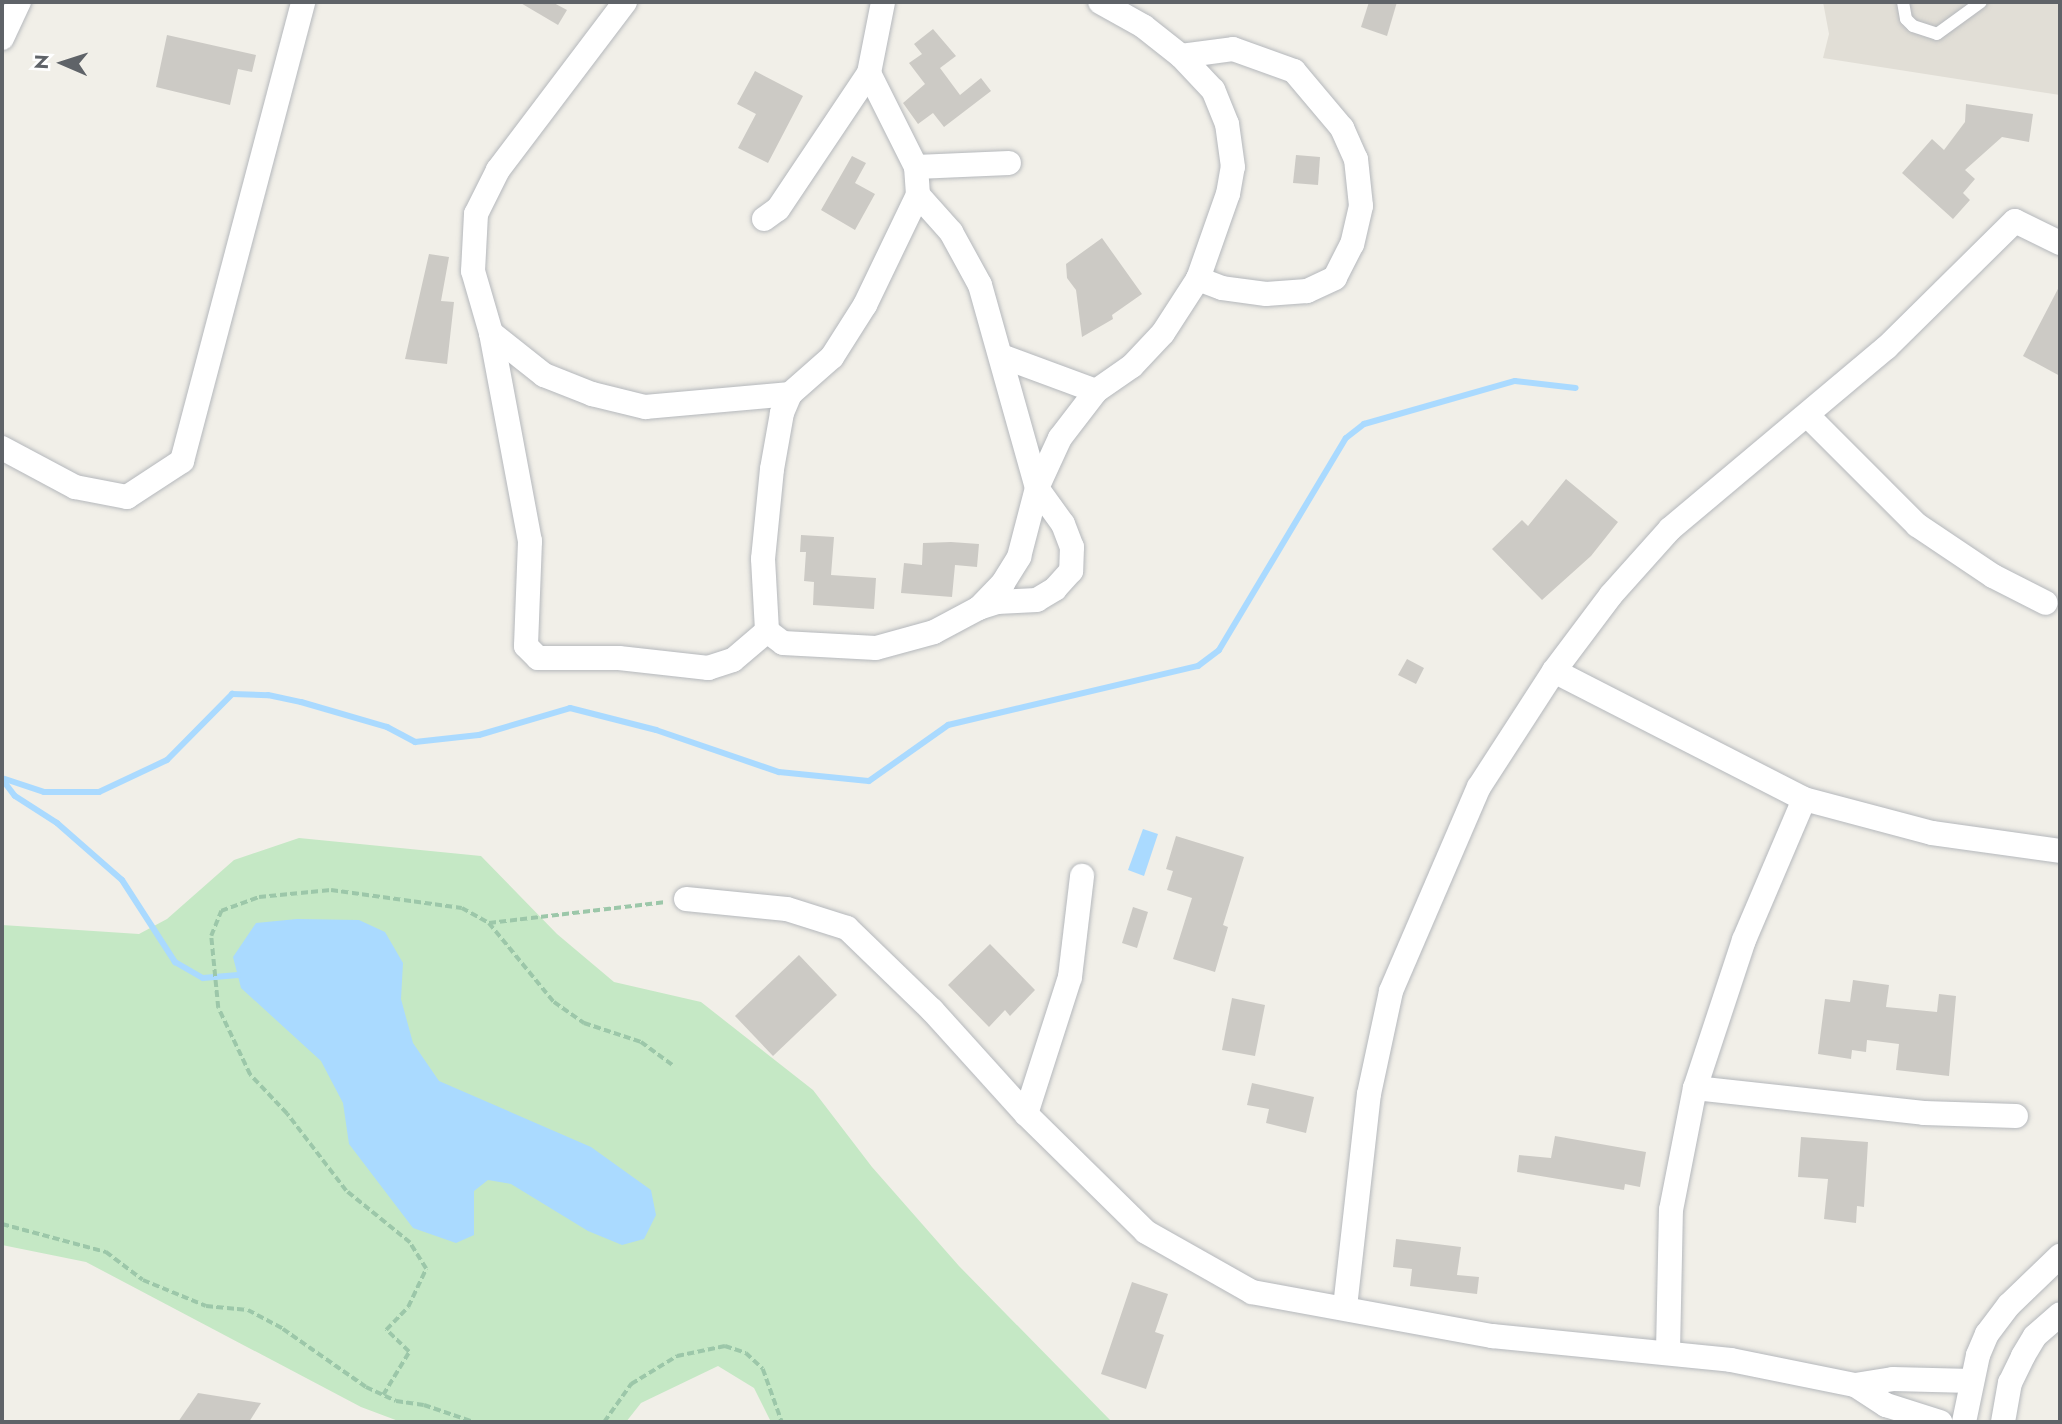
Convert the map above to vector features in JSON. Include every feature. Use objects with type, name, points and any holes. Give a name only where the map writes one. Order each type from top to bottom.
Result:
[{"type":"street","points":[[2,38],[19,2]]},
{"type":"street","points":[[2,448],[75,487],[127,496],[182,461],[303,2]]},
{"type":"street","points":[[625,2],[484,194],[476,215],[472,271],[491,333],[530,541],[526,646],[538,658],[620,658],[708,668],[733,660],[767,631]]},
{"type":"street","points":[[764,219],[778,209],[869,73],[883,2]]},
{"type":"street","points":[[979,608],[1019,557],[1037,488],[1060,438],[1096,391],[1132,366],[1163,333],[1198,279],[1233,167],[1227,124],[1213,90],[1181,56],[1143,26],[1100,2]]},
{"type":"street","points":[[1181,56],[1233,49],[1294,71],[1342,128],[1356,159],[1361,206],[1352,244],[1335,278],[1307,291],[1266,294],[1222,288],[1198,279]]},
{"type":"street","points":[[869,73],[916,167],[918,195],[864,305],[832,357],[790,394],[782,413],[772,469],[763,559],[767,631],[783,643],[876,648],[934,632],[979,608],[997,602],[1037,600],[1055,589],[1072,571],[1072,547],[1063,524],[1037,488],[1004,357],[980,285],[951,232],[918,195]]},
{"type":"street","points":[[916,167],[1009,163]]},
{"type":"street","points":[[1345,1307],[1369,1094],[1391,991],[1421,912],[1479,787],[1554,671],[1611,595],[1671,529],[1886,348],[2015,221],[2060,243]]},
{"type":"street","points":[[491,333],[544,375],[592,394],[645,407],[790,394]]},
{"type":"street","points":[[1004,357],[1096,391]]},
{"type":"street","points":[[1808,416],[1917,525],[1993,576],[2046,603]]},
{"type":"street","points":[[1554,671],[1804,799],[1932,833],[2060,851]]},
{"type":"street","points":[[1668,1351],[1671,1210],[1695,1088],[1744,940],[1804,799]]},
{"type":"street","points":[[1026,1114],[1070,977],[1082,877]]},
{"type":"street","points":[[687,899],[788,909],[847,928],[932,1010],[1026,1114],[1146,1232],[1193,1262],[1252,1292],[1492,1336],[1668,1351],[1855,1385],[1893,1379],[1972,1381]]},
{"type":"street","points":[[1695,1088],[1924,1112],[2016,1116]]},
{"type":"street","points":[[1964,1422],[1972,1381],[1987,1334],[2009,1305],[2060,1256]]},
{"type":"street","points":[[2003,1422],[2010,1383],[2023,1356],[2035,1336],[2060,1314]]},
{"type":"street","points":[[1855,1385],[1886,1405],[1940,1422]]},
{"type":"lane","points":[[1903,2],[1906,19],[1913,26],[1937,34],[1981,2]]},
{"type":"path","points":[[383,1395],[409,1352],[386,1330],[408,1307],[426,1277],[422,1256],[346,1191],[287,1114],[250,1075],[218,1008],[217,972],[211,936],[214,920],[221,911],[259,897],[356,892],[462,908],[489,923],[554,1002],[584,1023],[641,1042],[674,1066]]},
{"type":"path","points":[[489,923],[687,899]]},
{"type":"path","points":[[2,1224],[106,1252],[143,1280],[206,1306],[248,1310],[383,1395],[474,1422]]},
{"type":"path","points":[[604,1422],[631,1384],[677,1356],[724,1346],[746,1353],[763,1369],[782,1422]]},
{"type":"shaded area","points":[[1823,2],[2060,2],[2060,95],[1823,58],[1829,34]]},
{"type":"green space","points":[[299,838],[481,856],[557,934],[614,982],[701,1002],[813,1090],[872,1167],[959,1266],[1112,1422],[771,1422],[754,1388],[718,1366],[641,1403],[626,1422],[401,1422],[361,1407],[86,1262],[2,1245],[2,925],[139,934],[167,919],[234,860]]},
{"type":"water","points":[[1143,829],[1158,834],[1144,876],[1128,870]]},
{"type":"water","points":[[297,919],[359,920],[385,932],[403,963],[401,999],[413,1043],[439,1081],[591,1147],[651,1190],[656,1215],[644,1239],[622,1245],[588,1231],[511,1184],[488,1180],[474,1191],[474,1235],[456,1243],[413,1228],[349,1144],[343,1103],[321,1061],[241,988],[233,957],[256,923]]},
{"type":"building","points":[[519,2],[552,2],[567,10],[558,25]]},
{"type":"building","points":[[1369,2],[1397,2],[1387,36],[1361,27]]},
{"type":"building","points":[[933,29],[956,56],[940,68],[960,95],[981,78],[991,91],[944,127],[933,113],[918,124],[903,103],[925,84],[909,63],[922,54],[914,44]]},
{"type":"building","points":[[167,35],[256,55],[252,72],[238,69],[230,105],[156,87]]},
{"type":"building","points":[[755,71],[803,96],[768,163],[738,148],[756,114],[737,104]]},
{"type":"building","points":[[1966,104],[2033,114],[2029,142],[2002,137],[1965,170],[1975,179],[1963,193],[1970,200],[1953,219],[1902,173],[1932,139],[1944,150],[1965,122]]},
{"type":"building","points":[[1296,155],[1320,157],[1318,185],[1293,183]]},
{"type":"building","points":[[852,156],[866,163],[855,183],[875,194],[855,230],[821,210]]},
{"type":"building","points":[[1102,238],[1142,294],[1112,315],[1113,319],[1082,337],[1076,290],[1067,278],[1066,264]]},
{"type":"building","points":[[429,254],[449,257],[441,301],[454,302],[447,364],[405,359]]},
{"type":"building","points":[[2060,285],[2060,376],[2023,356]]},
{"type":"building","points":[[1566,479],[1618,522],[1591,556],[1542,600],[1492,549],[1522,520],[1528,526]]},
{"type":"building","points":[[801,535],[834,537],[831,575],[876,578],[874,609],[813,605],[814,582],[804,581],[806,552],[800,552]]},
{"type":"building","points":[[923,543],[979,544],[977,567],[955,565],[952,597],[901,593],[904,563],[922,565]]},
{"type":"building","points":[[1407,659],[1424,668],[1416,684],[1398,675]]},
{"type":"building","points":[[1176,836],[1244,857],[1223,925],[1228,927],[1215,972],[1173,959],[1192,898],[1167,890],[1173,871],[1166,869]]},
{"type":"building","points":[[1133,907],[1148,912],[1137,948],[1122,943]]},
{"type":"building","points":[[990,944],[1035,990],[1010,1016],[1005,1010],[989,1027],[948,985]]},
{"type":"building","points":[[799,955],[837,995],[773,1056],[735,1016]]},
{"type":"building","points":[[1853,980],[1889,985],[1886,1007],[1937,1012],[1939,994],[1956,996],[1949,1076],[1896,1070],[1899,1044],[1867,1040],[1866,1052],[1852,1050],[1851,1059],[1818,1054],[1825,999],[1850,1002]]},
{"type":"building","points":[[1232,998],[1265,1005],[1255,1056],[1222,1050]]},
{"type":"building","points":[[1252,1083],[1314,1097],[1306,1133],[1266,1123],[1269,1109],[1247,1105]]},
{"type":"building","points":[[1555,1136],[1646,1152],[1640,1187],[1625,1184],[1624,1190],[1517,1172],[1519,1155],[1551,1158]]},
{"type":"building","points":[[1801,1137],[1868,1142],[1864,1207],[1857,1206],[1856,1223],[1824,1219],[1828,1179],[1798,1177]]},
{"type":"building","points":[[1396,1239],[1461,1247],[1457,1275],[1479,1277],[1477,1294],[1410,1286],[1412,1269],[1393,1267]]},
{"type":"building","points":[[1132,1282],[1168,1294],[1155,1332],[1164,1335],[1146,1389],[1101,1374]]},
{"type":"building","points":[[198,1393],[261,1403],[249,1422],[178,1422]]},
{"type":"waterway","points":[[2,778],[44,792],[99,792],[167,760],[232,694],[268,695],[301,702],[387,727],[415,742],[479,735],[570,708],[656,730],[779,772],[869,781],[948,725],[1198,666],[1219,650],[1346,438],[1364,424],[1515,381],[1576,388]]},
{"type":"waterway","points":[[2,779],[15,796],[57,823],[122,880],[175,962],[203,978],[238,975]]}]
